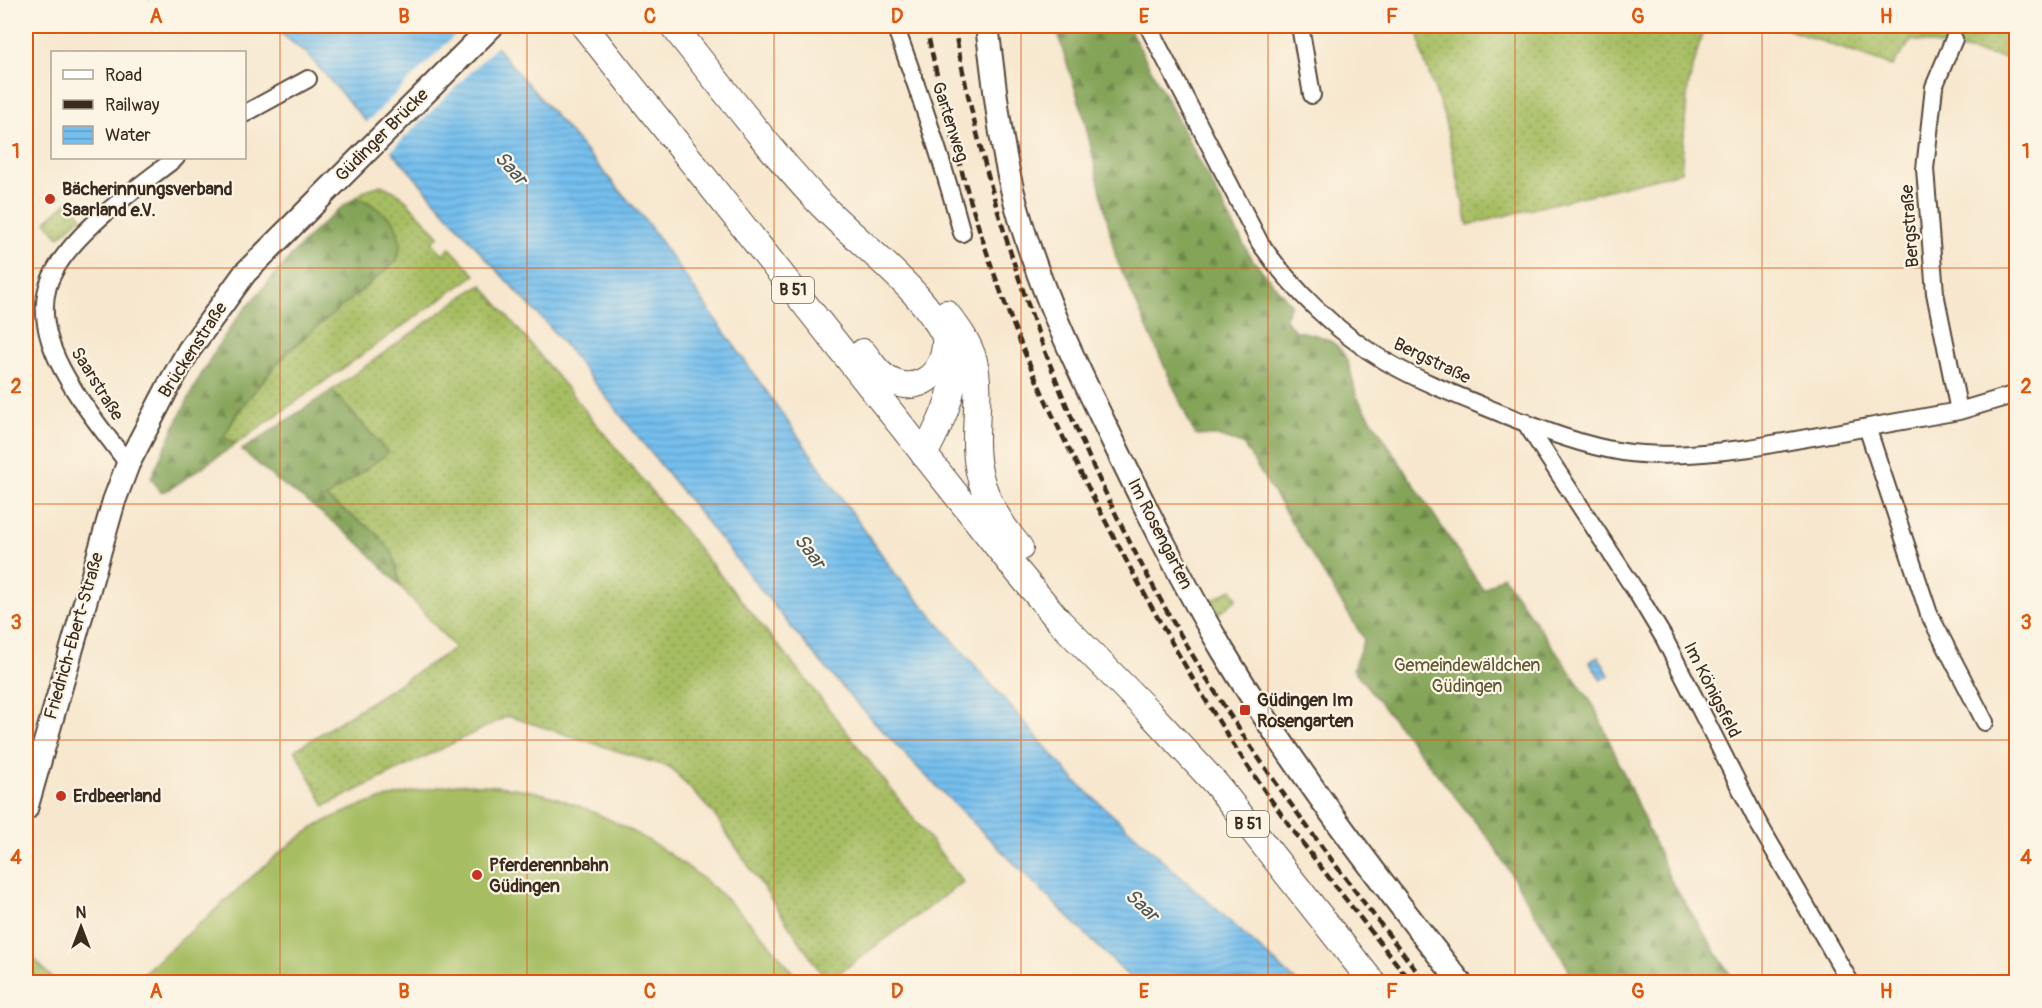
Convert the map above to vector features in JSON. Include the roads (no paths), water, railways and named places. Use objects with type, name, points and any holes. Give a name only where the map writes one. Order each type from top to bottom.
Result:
[{"type":"main road","name":"B 51","points":[[584,26],[1012,565],[1060,622],[1216,784],[1372,982]]},
{"type":"main road","points":[[673,26],[814,198],[916,294],[938,322],[952,354],[953,379],[944,412],[924,455]]},
{"type":"main road","points":[[662,124],[698,147],[881,374],[896,383],[911,384],[927,380],[935,374],[942,363],[945,338]]},
{"type":"main road","points":[[916,294],[946,312],[968,345],[974,361],[976,456],[979,475],[989,503],[1006,531],[1069,608],[1113,676]]},
{"type":"street","name":"Güdinger Brücke","points":[[272,244],[492,26]]},
{"type":"street","name":"Gartenweg","points":[[895,26],[922,98],[962,233]]},
{"type":"street","name":"Im Rosengarten","points":[[987,26],[1003,151],[1017,210],[1031,255],[1073,356],[1141,499],[1206,622],[1284,746],[1342,828],[1460,982]]},
{"type":"street","name":"Bergstraße","points":[[1148,26],[1260,243],[1276,266],[1299,292],[1358,343],[1383,360],[1446,391],[1590,445],[1623,452],[1651,453],[1719,452],[2014,400]]},
{"type":"street","points":[[1300,26],[1312,95]]},
{"type":"street","name":"Bergstraße","points":[[1954,39],[1934,87],[1925,169],[1935,293],[1959,411]]},
{"type":"street","points":[[246,113],[308,79]]},
{"type":"street","name":"Saarstraße","points":[[128,464],[96,423],[67,379],[55,355],[47,328],[45,301],[48,285],[57,266],[68,252],[124,198],[175,159]]},
{"type":"street","name":"Brückenstraße","points":[[128,464],[189,350],[245,273],[272,244]]},
{"type":"street","name":"Im Königsfeld","points":[[1525,422],[1659,629],[1681,668],[1756,821],[1850,982]]},
{"type":"street","points":[[1867,427],[1929,614],[1985,722]]},
{"type":"street","name":"Friedrich-Ebert-Straße","points":[[26,809],[103,534],[128,464]]},
{"type":"water","name":"Saar","points":[[271,26],[478,26],[646,221],[894,572],[1075,781],[1297,982],[1134,982],[921,771],[850,696],[795,632],[549,326],[490,263],[307,54]]},
{"type":"water","points":[[1598,656],[1609,675],[1601,680],[1590,662]]},
{"type":"railway","points":[[926,26],[958,158],[977,223],[999,287],[1036,380],[1065,441],[1125,559],[1206,701],[1241,756],[1302,843],[1411,982]]},
{"type":"railway","points":[[954,26],[972,111],[1019,279],[1049,362],[1082,442],[1119,521],[1160,599],[1229,714],[1310,831],[1425,982]]},
{"type":"place","name":"Bächerinnungsverband Saarland e.V.","points":[[50,199]]},
{"type":"place","name":"Güdingen Im Rosengarten","points":[[1245,710]]},
{"type":"place","name":"Erdbeerland","points":[[61,796]]},
{"type":"place","name":"Pferderennbahn Güdingen","points":[[477,875]]},
{"type":"park label","name":"Gemeindewäldchen Güdingen","points":[[1467,675]]}]
